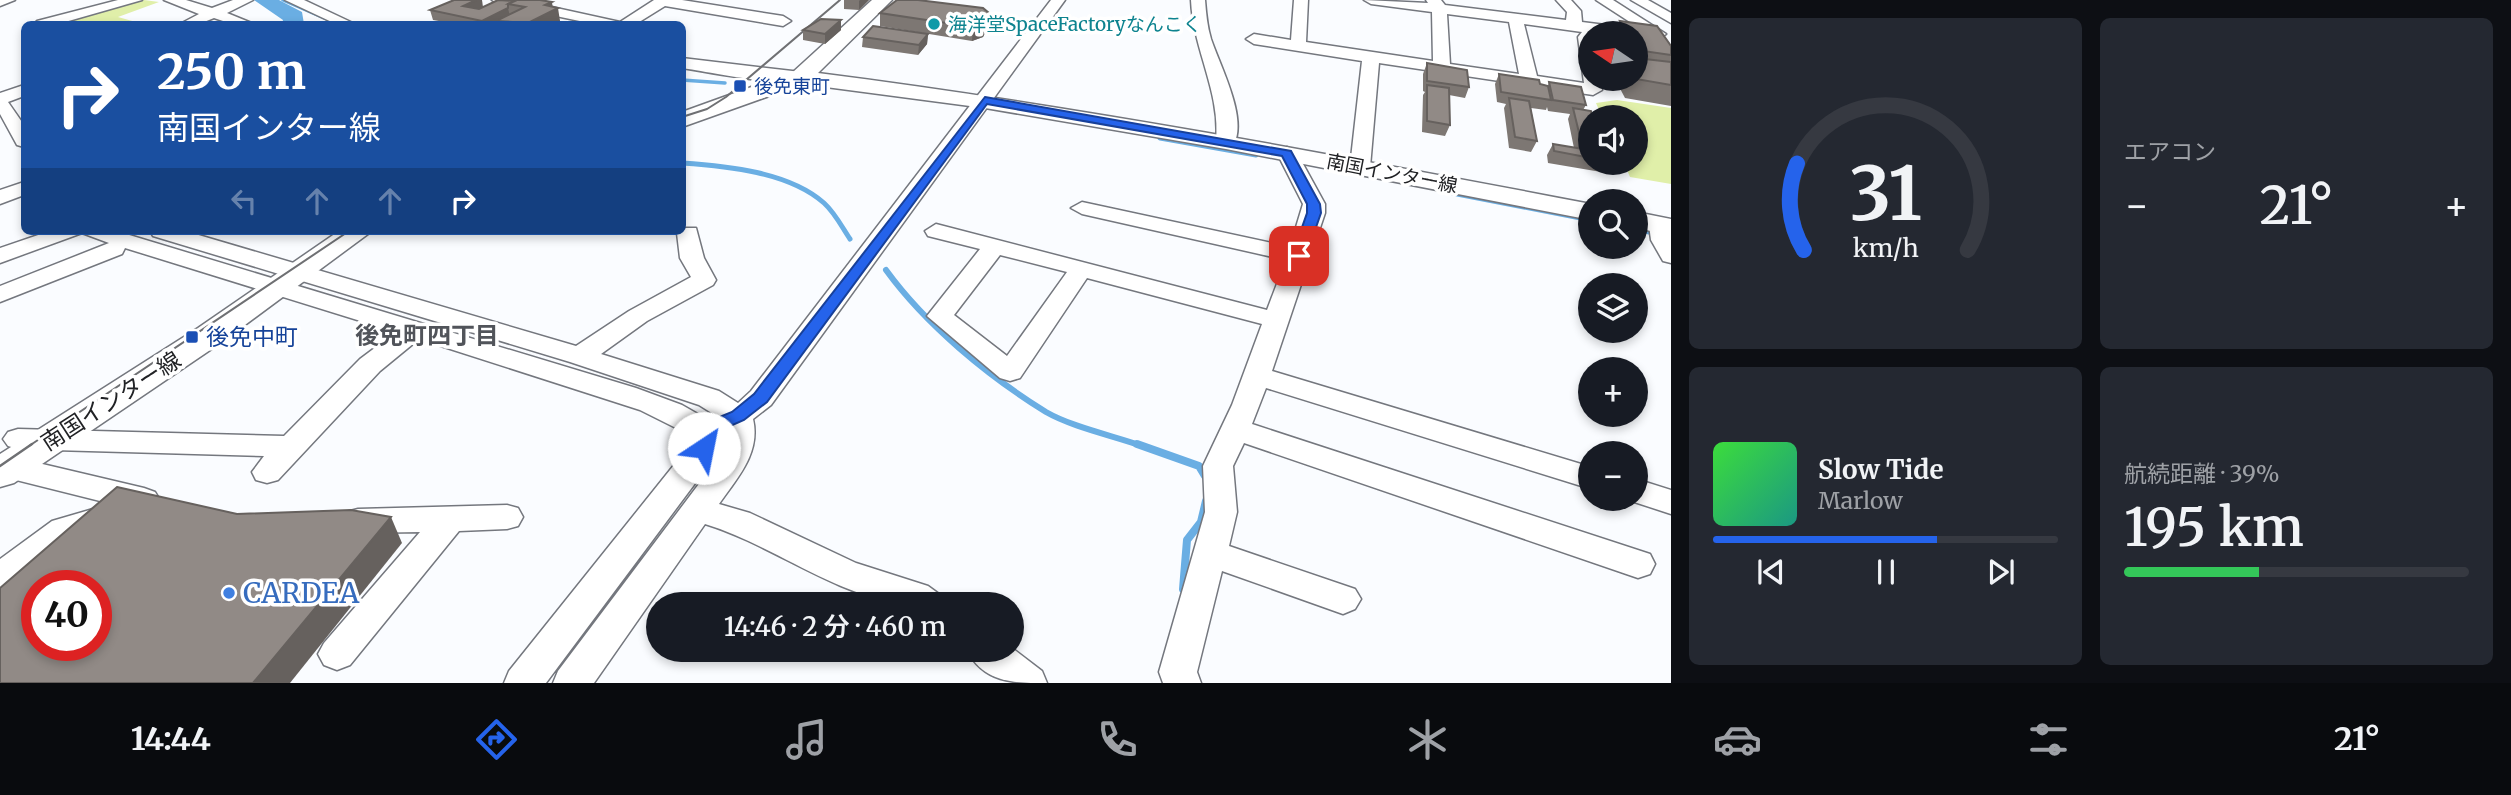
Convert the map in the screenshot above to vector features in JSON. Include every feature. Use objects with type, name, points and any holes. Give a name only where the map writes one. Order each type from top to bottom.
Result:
[{"type":"main road","points":[[801,77],[883,0]]},
{"type":"main road","name":"南国インター線","points":[[686,119],[801,77],[985,100],[1287,153],[1578,209]]},
{"type":"main road","name":"南国インター線","points":[[686,110],[740,101]]},
{"type":"main road","name":"南国インター線","points":[[279,275],[320,235]]},
{"type":"main road","name":"南国インター線","points":[[13,456],[279,275],[351,235]]},
{"type":"street","points":[[0,2],[8,0]]},
{"type":"street","points":[[54,21],[135,0]]},
{"type":"street","points":[[171,0],[238,21]]},
{"type":"street","points":[[195,21],[246,0]]},
{"type":"street","points":[[292,0],[340,21]]},
{"type":"street","points":[[499,0],[532,2],[601,21]]},
{"type":"street","points":[[631,21],[663,0],[783,21]]},
{"type":"street","points":[[714,0],[763,8]]},
{"type":"street","points":[[703,430],[738,416],[761,398],[1058,0]]},
{"type":"street","points":[[1198,0],[1203,40],[1222,83],[1229,121],[1226,142]]},
{"type":"street","points":[[1298,46],[1301,0]]},
{"type":"street","points":[[1371,0],[1436,4],[1578,25]]},
{"type":"street","points":[[1563,0],[1574,12],[1574,24]]},
{"type":"street","points":[[1603,0],[1667,38]]},
{"type":"street","points":[[1639,0],[1669,17]]},
{"type":"street","points":[[1436,4],[1442,67]]},
{"type":"street","points":[[568,13],[587,5]]},
{"type":"street","points":[[1515,17],[1530,80]]},
{"type":"street","points":[[1648,36],[1667,38]]},
{"type":"street","points":[[1254,39],[1578,88]]},
{"type":"street","points":[[1360,167],[1371,57]]},
{"type":"street","points":[[686,64],[764,75],[801,77]]},
{"type":"street","points":[[0,99],[21,91]]},
{"type":"street","points":[[0,105],[8,112],[21,136]]},
{"type":"street","points":[[1182,683],[1178,673],[1221,512],[1218,466],[1256,376],[1314,213],[1314,204],[1287,153]]},
{"type":"street","points":[[0,204],[15,194]]},
{"type":"street","points":[[1082,208],[1299,256]]},
{"type":"street","points":[[936,231],[1277,320]]},
{"type":"street","points":[[579,356],[633,322],[638,316],[704,280],[692,258],[688,233]]},
{"type":"street","points":[[0,256],[60,235]]},
{"type":"street","points":[[109,235],[279,275],[579,356],[709,398],[738,416],[742,430],[741,445],[572,683]]},
{"type":"street","points":[[172,235],[415,330],[681,415],[703,430]]},
{"type":"street","points":[[995,246],[940,316],[1010,372],[1081,269]]},
{"type":"street","points":[[0,295],[114,249]]},
{"type":"street","points":[[267,472],[370,365],[415,330]]},
{"type":"street","points":[[1256,376],[1578,474]]},
{"type":"street","points":[[1235,429],[1638,564]]},
{"type":"street","points":[[523,683],[697,458],[704,448],[703,430]]},
{"type":"street","points":[[13,456],[127,440],[290,447]]},
{"type":"street","points":[[13,456],[180,509]]},
{"type":"street","points":[[1648,495],[1671,502]]},
{"type":"street","points":[[697,510],[738,522],[845,573],[904,592]]},
{"type":"street","points":[[328,522],[507,517]]},
{"type":"street","points":[[337,654],[451,519]]},
{"type":"street","points":[[0,579],[62,531],[78,522],[97,521],[120,526]]},
{"type":"street","points":[[1211,553],[1343,599]]},
{"type":"street","points":[[1001,662],[1028,683]]},
{"type":"green space","points":[[144,0],[159,2],[118,17],[132,21],[69,20]]},
{"type":"green space","points":[[1617,100],[1671,108],[1671,184],[1629,175],[1648,175],[1648,105],[1596,103]]},
{"type":"building","points":[[454,0],[476,0],[463,6],[479,9],[498,0],[515,1],[508,4],[508,8],[482,21],[430,10]]},
{"type":"building","points":[[517,0],[540,0],[552,2],[545,5],[558,8],[532,21],[496,21],[525,7],[508,4]]},
{"type":"building","points":[[897,0],[983,8],[989,13],[984,23],[973,27],[880,13]]},
{"type":"building","points":[[821,19],[841,20],[825,34],[803,30]]},
{"type":"building","points":[[1648,25],[1657,26],[1671,46],[1671,55],[1648,52]]},
{"type":"building","points":[[873,26],[928,34],[919,45],[863,37]]},
{"type":"building","points":[[1648,59],[1671,62],[1671,85],[1648,81]]},
{"type":"building","points":[[1427,63],[1467,70],[1469,87],[1427,81]]},
{"type":"building","points":[[1499,74],[1539,80],[1540,84],[1548,86],[1551,100],[1501,92]]},
{"type":"building","points":[[1549,82],[1578,87],[1586,105],[1553,100]]},
{"type":"building","points":[[1427,85],[1449,88],[1450,125],[1427,121]]},
{"type":"building","points":[[1509,98],[1529,101],[1537,141],[1515,137]]},
{"type":"building","points":[[1573,108],[1578,109],[1578,128]]},
{"type":"building","points":[[1553,144],[1578,148],[1578,156],[1554,151]]},
{"type":"building","name":"CARDEA","points":[[117,487],[237,514],[351,510],[391,517],[253,683],[0,683],[0,588]]},
{"type":"waterway","points":[[264,0],[294,17],[293,21]]},
{"type":"waterway","points":[[283,0],[331,21]]},
{"type":"waterway","points":[[686,80],[725,83]]},
{"type":"waterway","points":[[1160,138],[1256,155]]},
{"type":"waterway","points":[[686,163],[757,172],[793,184],[824,203],[850,239]]},
{"type":"waterway","points":[[1452,193],[1578,217]]},
{"type":"waterway","points":[[1648,232],[1671,237]]},
{"type":"waterway","points":[[886,270],[939,330],[980,366],[1024,398],[1068,422],[1142,446]]},
{"type":"waterway","points":[[1137,444],[1199,466],[1205,476]]},
{"type":"waterway","points":[[1183,589],[1187,540],[1201,522],[1206,501]]},
{"type":"tram line","points":[[686,116],[707,109],[726,97],[840,0]]},
{"type":"tram line","points":[[29,446],[343,235]]},
{"type":"tram line","points":[[0,466],[32,444]]},
{"type":"place","name":"海洋堂SpaceFactoryなんこく","points":[[934,24]]},
{"type":"place","name":"後免東町","points":[[740,86]]},
{"type":"place","name":"後免中町","points":[[192,337]]},
{"type":"place","name":"CARDEA","points":[[229,593]]},
{"type":"district","name":"後免町四丁目","points":[[427,336]]},
{"type":"route","points":[[704,448],[703,430],[738,416],[761,398],[985,100],[1287,153],[1314,204],[1314,213],[1299,256]]}]
